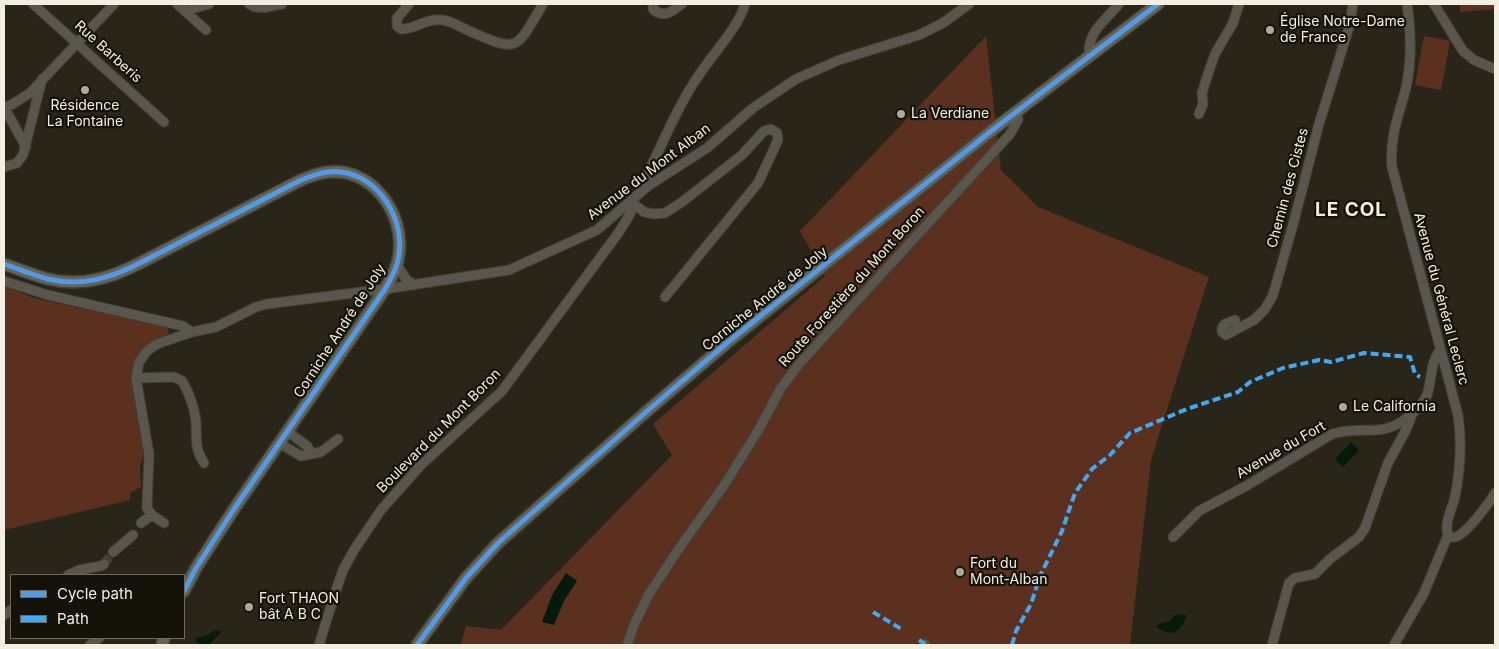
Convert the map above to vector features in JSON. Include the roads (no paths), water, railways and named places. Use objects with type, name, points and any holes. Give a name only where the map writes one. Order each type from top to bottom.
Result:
[{"type":"main road","name":"Corniche André de Joly","points":[[417,645],[466,578],[498,542],[728,342],[1017,112],[1158,4]]},
{"type":"main road","name":"Corniche André de Joly","points":[[4,264],[48,279],[66,282],[101,279],[117,275],[299,180],[330,171],[347,174],[367,182],[389,205],[400,231],[400,242],[397,265],[385,289],[279,442],[200,561],[185,589]]},
{"type":"street","name":"Rue Barberis","points":[[33,4],[164,122]]},
{"type":"street","points":[[26,147],[4,107],[11,105],[30,93],[114,4]]},
{"type":"street","points":[[177,4],[206,30]]},
{"type":"street","points":[[187,12],[209,4]]},
{"type":"street","points":[[249,4],[254,7],[265,8],[282,4]]},
{"type":"street","points":[[408,4],[397,18],[397,26],[401,29],[410,28],[427,20],[442,20],[498,44],[511,46],[525,34],[543,4]]},
{"type":"street","points":[[653,4],[653,9],[658,14],[665,14],[682,4]]},
{"type":"street","points":[[648,186],[647,179],[652,164],[688,91],[742,13],[745,4]]},
{"type":"street","name":"Avenue du Mont Alban","points":[[136,378],[139,362],[147,351],[157,344],[192,332],[216,327],[256,307],[510,270],[597,230],[633,202],[648,186],[707,148],[753,108],[796,79],[839,60],[919,35],[943,23],[969,4]]},
{"type":"street","points":[[1089,57],[1088,47],[1091,38],[1119,4]]},
{"type":"street","points":[[1199,114],[1203,104],[1202,93],[1204,84],[1215,54],[1234,23],[1239,4]]},
{"type":"street","name":"Chemin des Cistes","points":[[1235,320],[1226,324],[1222,328],[1222,332],[1226,334],[1231,333],[1254,320],[1265,309],[1273,295],[1319,124],[1350,24],[1353,4]]},
{"type":"street","name":"Avenue du Général Leclerc","points":[[1394,645],[1424,593],[1448,535],[1446,529],[1455,497],[1460,432],[1458,415],[1392,167],[1393,136],[1406,86],[1410,57],[1410,22],[1407,4]]},
{"type":"street","points":[[1434,4],[1468,57],[1495,69]]},
{"type":"street","points":[[1102,24],[1103,31],[1110,41]]},
{"type":"street","points":[[4,167],[17,163],[23,155],[42,79]]},
{"type":"street","name":"Route Forestière du Mont Boron","points":[[627,645],[649,594],[680,547],[726,484],[781,388],[799,364],[852,305],[1010,134],[1018,120],[1017,112]]},
{"type":"street","points":[[633,202],[644,212],[654,214],[665,213],[742,155],[764,131],[771,129],[777,133],[778,140],[758,183],[665,296]]},
{"type":"street","name":"Boulevard du Mont Boron","points":[[319,645],[334,593],[344,570],[354,550],[381,510],[421,465],[502,391],[619,232],[629,215],[633,202]]},
{"type":"street","points":[[397,265],[403,276],[414,285]]},
{"type":"street","points":[[4,280],[48,295],[183,326],[192,332]]},
{"type":"street","name":"Avenue du Fort","points":[[1173,537],[1199,511],[1246,486],[1332,434],[1345,430],[1372,431],[1390,429],[1404,422],[1427,396],[1435,356],[1440,350]]},
{"type":"street","points":[[164,523],[152,515],[147,508],[149,454],[136,378],[174,377],[182,381],[195,416],[199,455],[204,463]]},
{"type":"street","name":"Avenue du Fort","points":[[1272,645],[1289,583],[1295,578],[1315,574],[1330,559],[1359,537],[1365,528],[1388,464],[1413,413]]},
{"type":"street","points":[[287,431],[307,446],[312,454]]},
{"type":"street","points":[[279,442],[301,456],[321,452],[338,439]]},
{"type":"street","points":[[1448,535],[1457,537],[1464,532],[1490,502],[1495,493]]},
{"type":"street","points":[[141,523],[152,515]]},
{"type":"street","points":[[113,552],[133,535]]},
{"type":"street","points":[[70,574],[104,564]]},
{"type":"tunnel","points":[[104,564],[113,552]]},
{"type":"place","name":"Église Notre-Dame de France","points":[[1270,30]]},
{"type":"place","name":"Résidence La Fontaine","points":[[85,90]]},
{"type":"place","name":"La Verdiane","points":[[901,114]]},
{"type":"place","name":"Le California","points":[[1343,407]]},
{"type":"place","name":"Fort du Mont-Alban","points":[[960,572]]},
{"type":"place","name":"Fort THAON bât A B C","points":[[249,607]]},
{"type":"district","name":"LE COL","points":[[1351,210]]}]
